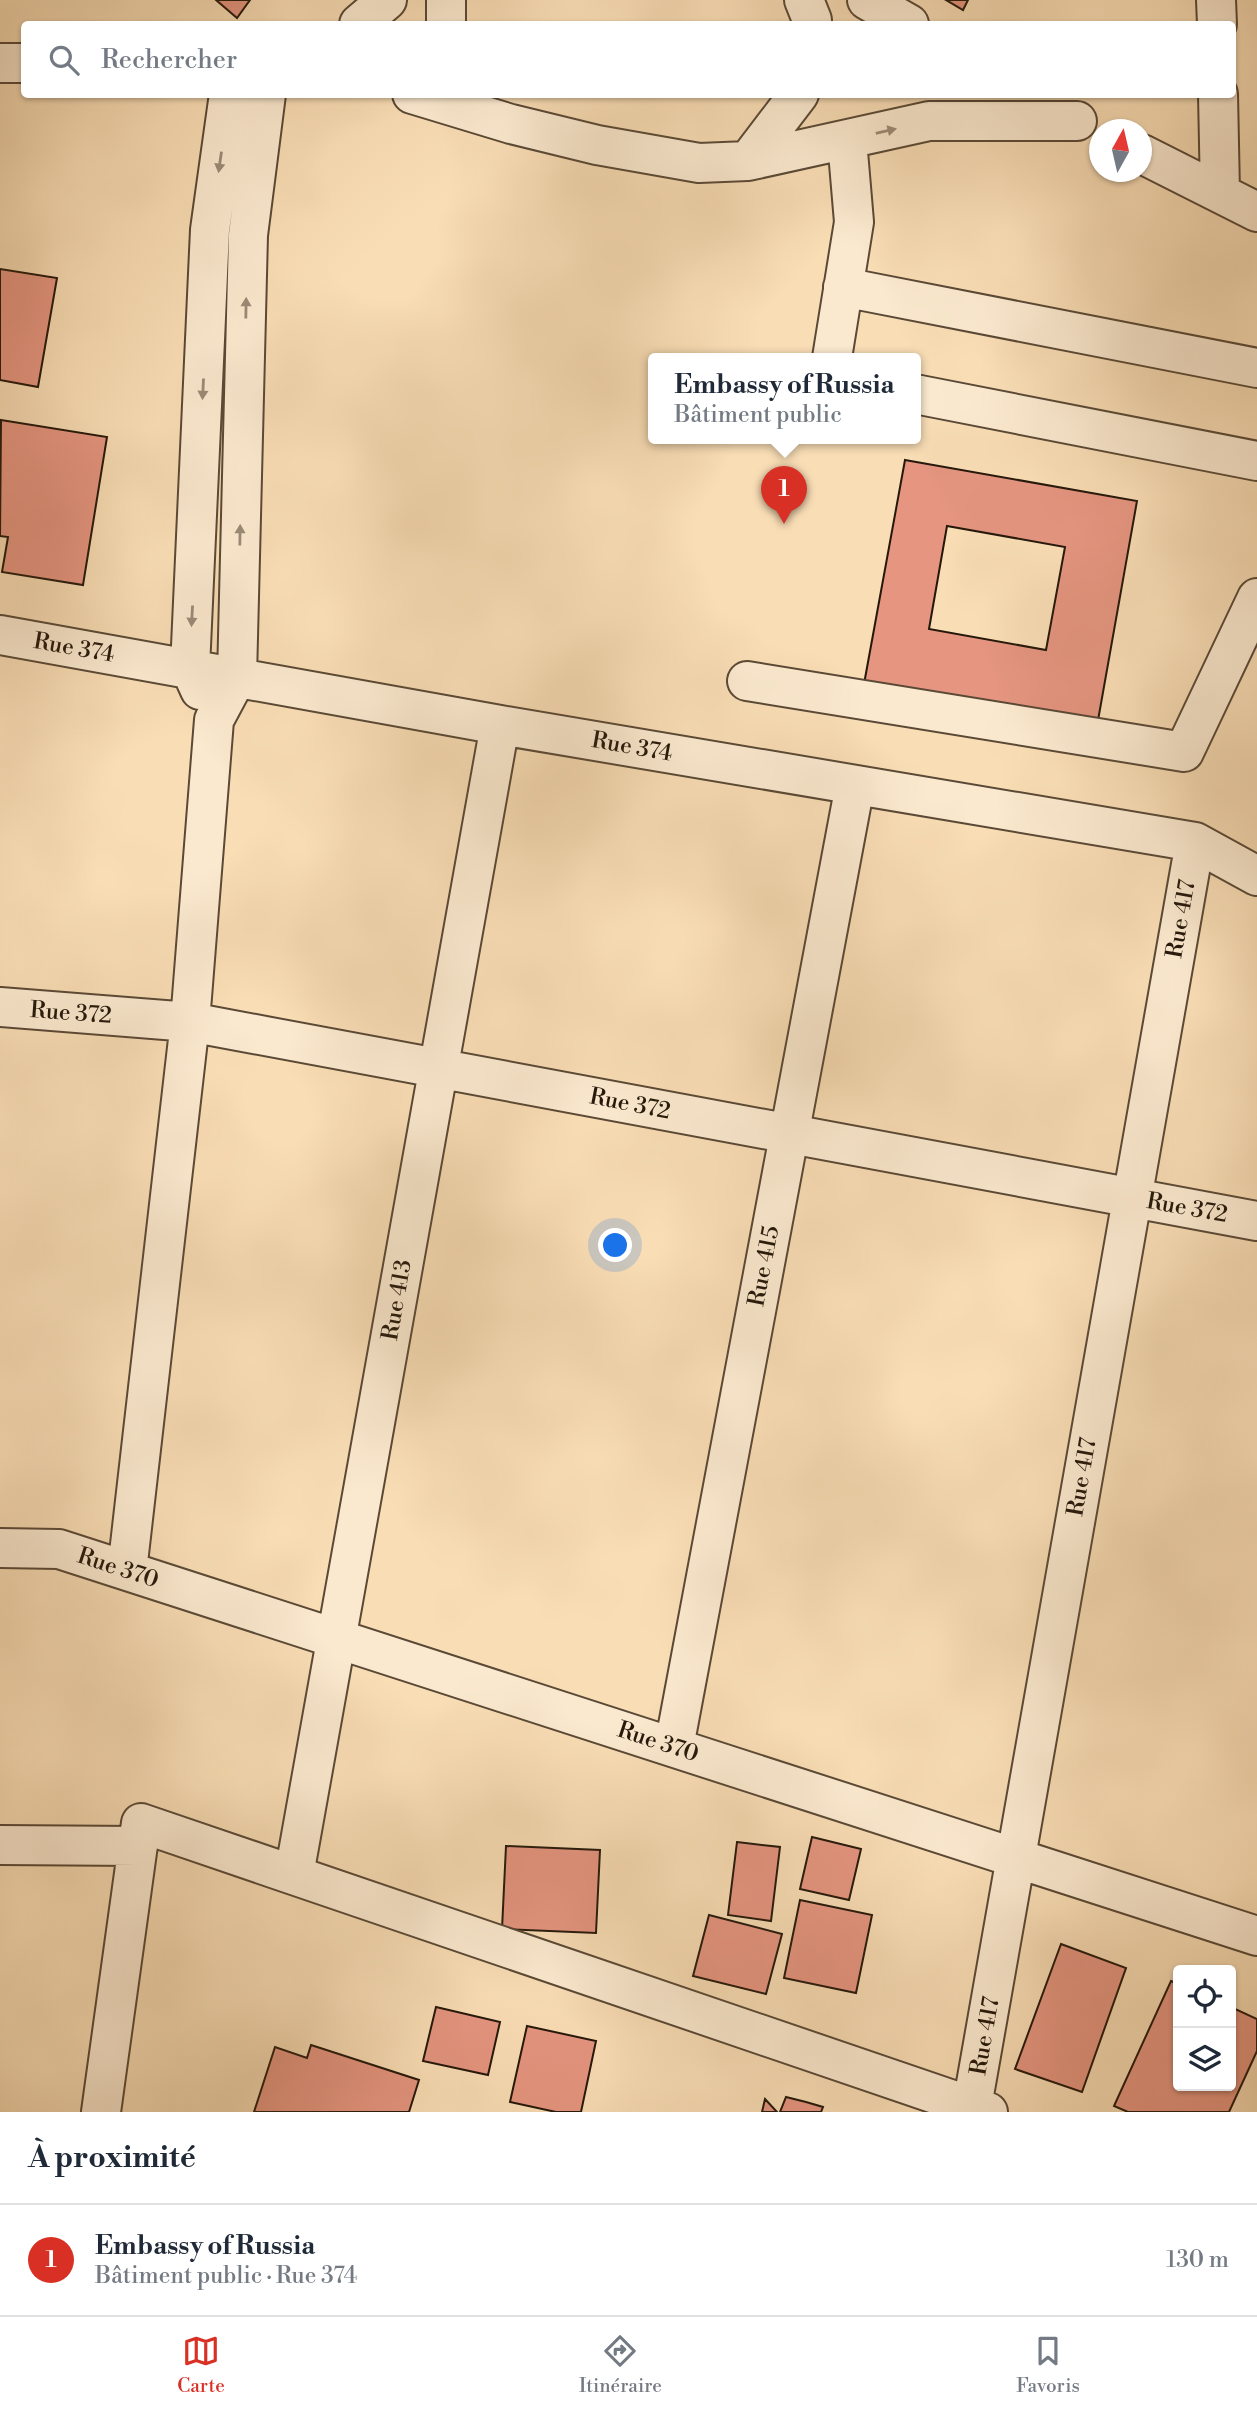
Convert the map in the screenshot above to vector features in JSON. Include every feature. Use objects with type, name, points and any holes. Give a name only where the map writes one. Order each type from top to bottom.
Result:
[{"type":"street","points":[[362,21],[387,0]]},
{"type":"street","points":[[446,0],[446,21]]},
{"type":"street","points":[[804,0],[813,21]]},
{"type":"street","points":[[867,0],[904,21]]},
{"type":"street","points":[[1216,0],[1217,21]]},
{"type":"street","points":[[0,63],[21,63]]},
{"type":"street","points":[[214,720],[190,668],[211,230],[228,98]]},
{"type":"street","points":[[127,1571],[190,1022],[214,720],[237,677],[248,235],[265,98]]},
{"type":"street","points":[[425,98],[511,124],[597,145],[699,163],[748,161],[929,121],[1088,127]]},
{"type":"street","points":[[480,98],[511,124]]},
{"type":"street","points":[[748,161],[796,98]]},
{"type":"street","points":[[1038,98],[1088,127]]},
{"type":"street","points":[[1218,98],[1220,193]]},
{"type":"street","points":[[833,353],[854,222],[846,140]]},
{"type":"street","points":[[1152,159],[1257,212]]},
{"type":"street","points":[[843,287],[1257,368]]},
{"type":"street","points":[[921,395],[1257,461]]},
{"type":"street","points":[[747,681],[1184,752],[1257,598]]},
{"type":"street","name":"Rue 374","points":[[0,635],[500,725],[1195,842],[1257,876]]},
{"type":"street","name":"Rue 413","points":[[293,1875],[500,725]]},
{"type":"street","name":"Rue 415","points":[[674,1747],[855,785]]},
{"type":"street","name":"Rue 417","points":[[977,2110],[1016,1858],[1195,842]]},
{"type":"street","name":"Rue 372","points":[[0,1007],[190,1022],[1257,1221]]},
{"type":"street","name":"Rue 370","points":[[0,1548],[59,1549],[1257,1936]]},
{"type":"street","points":[[101,2112],[141,1822],[977,2110]]},
{"type":"street","points":[[0,1845],[138,1846]]},
{"type":"building","points":[[216,0],[250,0],[237,18]]},
{"type":"building","points":[[946,0],[968,0],[963,10]]},
{"type":"building","points":[[0,269],[57,278],[38,387],[0,380]]},
{"type":"building","points":[[1,420],[107,437],[83,585],[2,572],[8,537],[0,536]]},
{"type":"building","points":[[905,460],[1137,501],[1097,726],[864,684]],"holes":[[[947,526],[1065,547],[1046,650],[929,629]]]},
{"type":"building","points":[[812,1837],[861,1849],[849,1900],[800,1889]]},
{"type":"building","points":[[737,1842],[780,1847],[771,1921],[728,1915]]},
{"type":"building","points":[[506,1846],[600,1850],[596,1933],[502,1929]]},
{"type":"building","points":[[800,1900],[872,1915],[856,1993],[784,1978]]},
{"type":"building","points":[[709,1915],[782,1934],[766,1994],[693,1976]]},
{"type":"building","points":[[1061,1944],[1126,1968],[1082,2092],[1015,2069]]},
{"type":"building","points":[[1171,1981],[1173,2091],[1236,2091],[1236,2009],[1257,2019],[1257,2051],[1229,2112],[1128,2112],[1114,2106]]},
{"type":"building","points":[[436,2007],[500,2022],[488,2075],[423,2061]]},
{"type":"building","points":[[527,2026],[596,2041],[581,2112],[556,2112],[510,2102]]},
{"type":"building","points":[[311,2045],[419,2080],[409,2112],[254,2112],[275,2047],[307,2058]]},
{"type":"building","points":[[786,2097],[823,2107],[821,2112],[780,2112]]},
{"type":"building","points":[[765,2099],[777,2112],[762,2112]]},
{"type":"place","name":"Embassy of Russia","points":[[784,524]]}]
